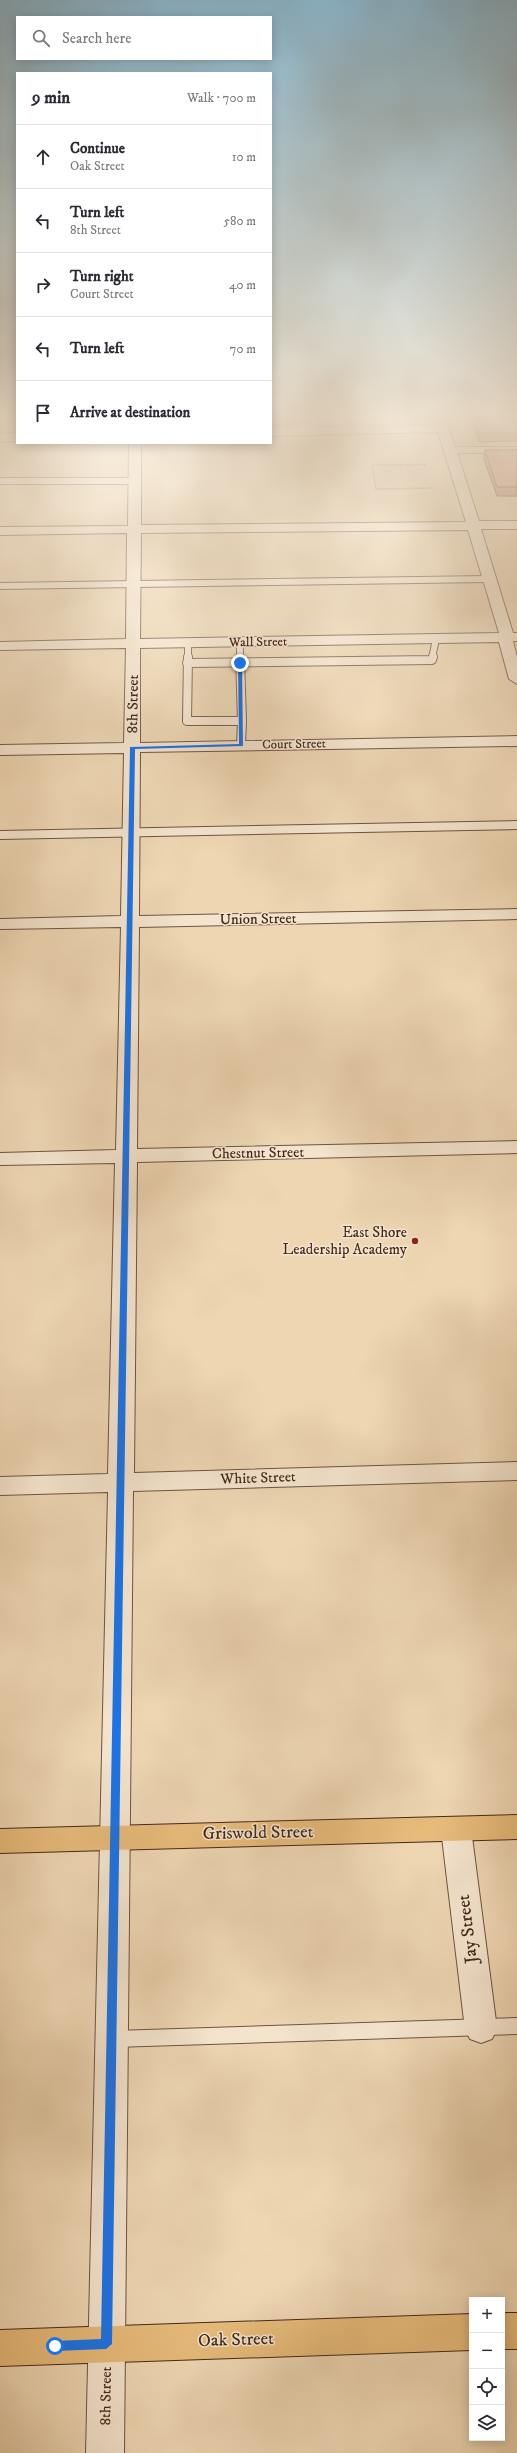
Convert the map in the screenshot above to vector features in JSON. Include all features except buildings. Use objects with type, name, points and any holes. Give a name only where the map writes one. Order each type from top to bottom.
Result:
[{"type":"main road","name":"Griswold Street","points":[[0,1841],[115,1836],[517,1827]]},
{"type":"main road","points":[[505,2331],[517,2331]]},
{"type":"main road","name":"Oak Street","points":[[0,2348],[469,2332]]},
{"type":"street","points":[[0,532],[180,529]]},
{"type":"street","points":[[474,529],[490,579],[512,637],[506,646],[517,679]]},
{"type":"street","name":"8th Street","points":[[105,2453],[135,530]]},
{"type":"street","name":"Wall Street","points":[[0,646],[512,637]]},
{"type":"street","name":"Court Street","points":[[0,750],[517,741]]},
{"type":"street","name":"Union Street","points":[[0,924],[517,914]]},
{"type":"street","name":"Chestnut Street","points":[[0,1159],[517,1147]]},
{"type":"street","name":"White Street","points":[[0,1486],[517,1471]]},
{"type":"street","name":"Jay Street","points":[[456,1829],[481,2029]]},
{"type":"lane","points":[[0,586],[490,579]]},
{"type":"lane","points":[[187,663],[432,660],[436,638]]},
{"type":"lane","points":[[240,642],[242,745]]},
{"type":"lane","points":[[188,643],[187,721],[242,721]]},
{"type":"lane","points":[[0,835],[517,825]]},
{"type":"lane","points":[[112,2039],[435,2028],[481,2029],[517,2026]]},
{"type":"place","name":"East Shore Leadership Academy","points":[[415,1241]]},
{"type":"route","points":[[55,2346],[106,2344],[132,747],[242,745],[240,663]]}]
